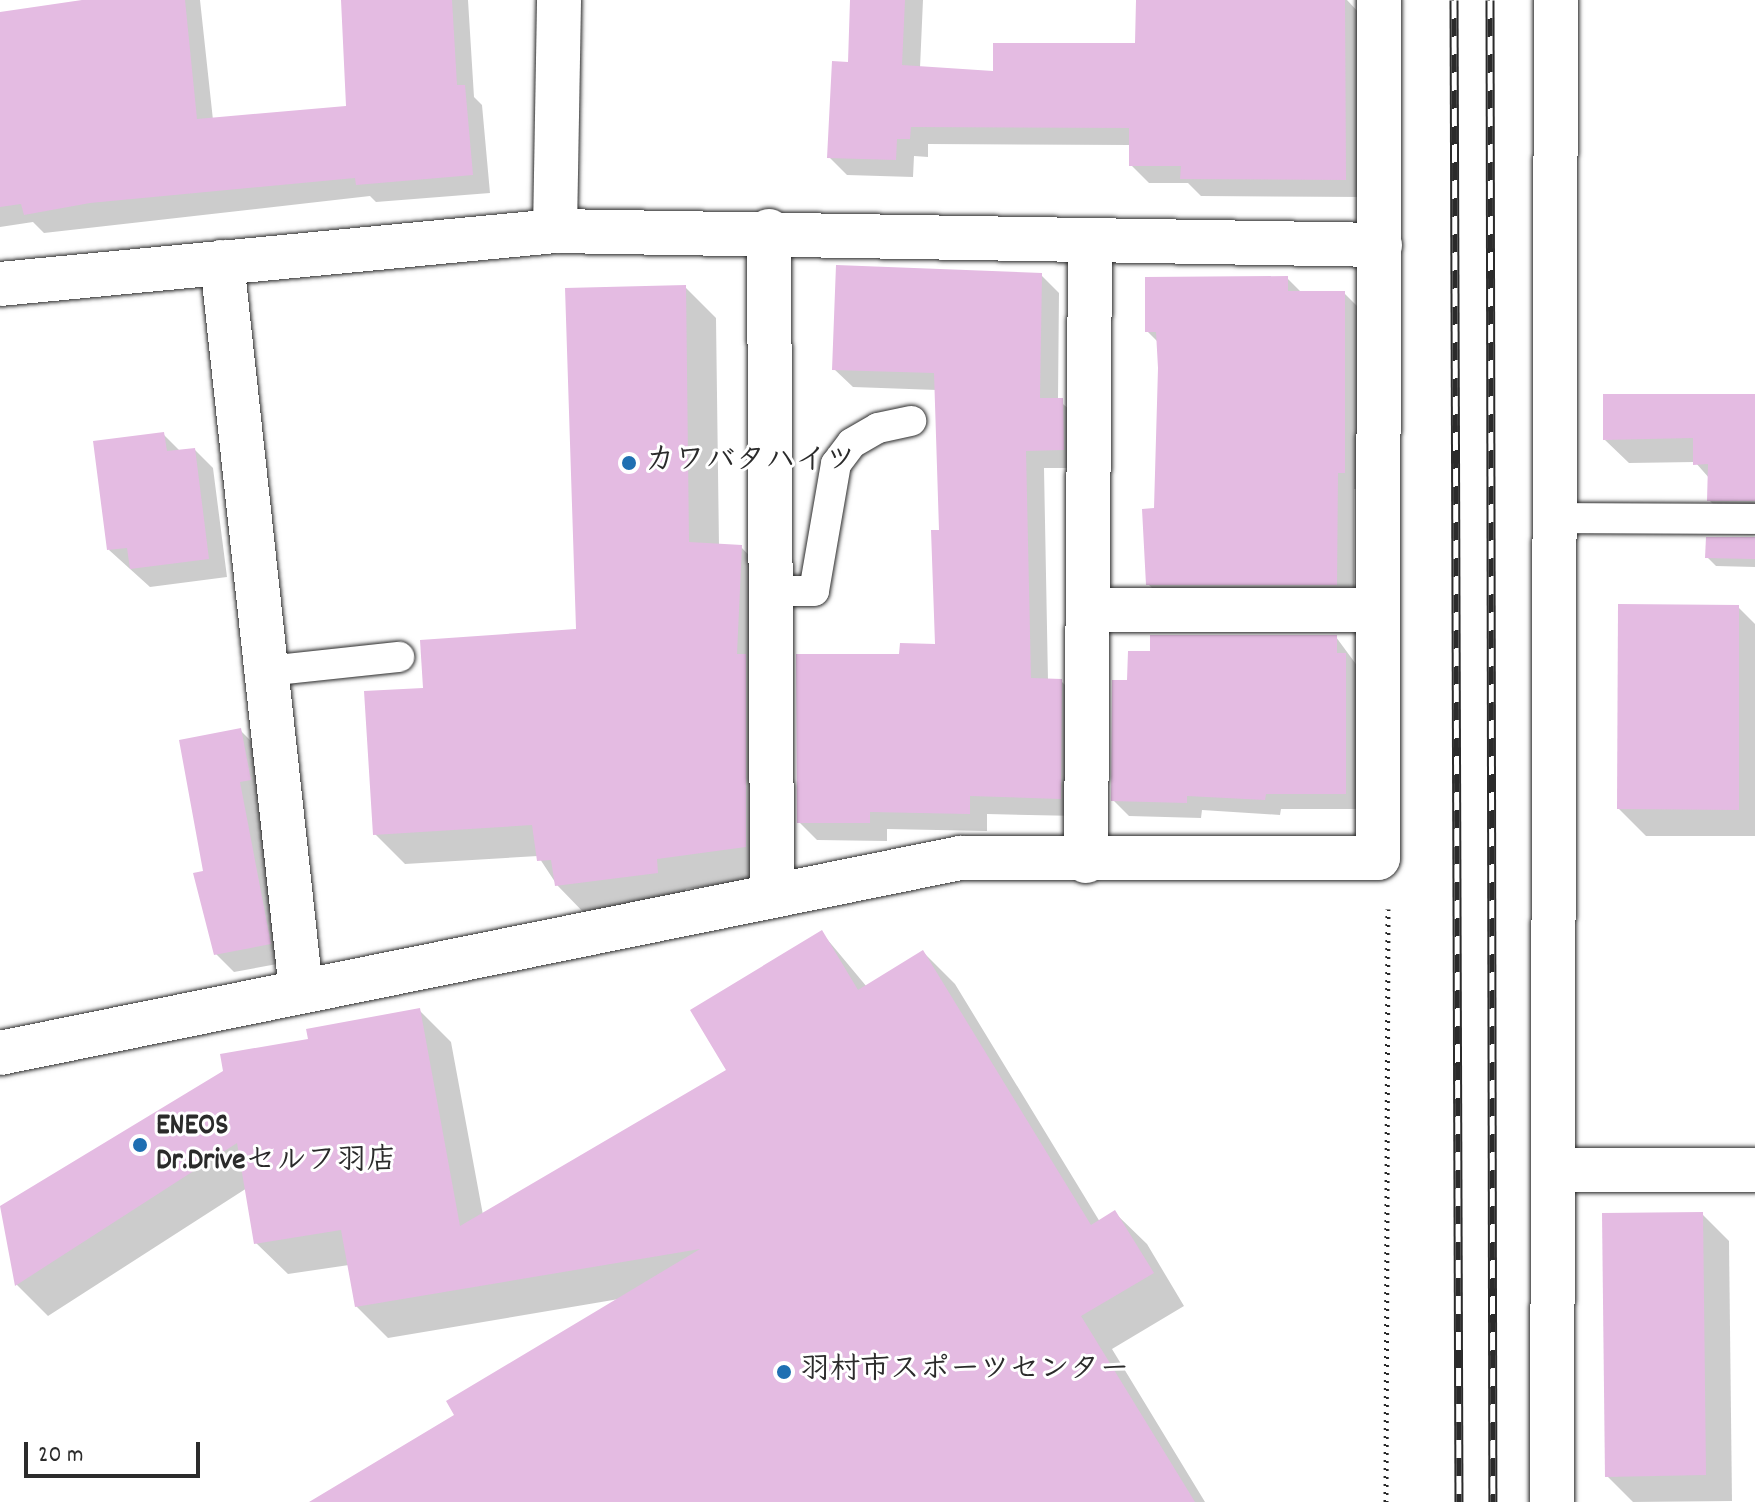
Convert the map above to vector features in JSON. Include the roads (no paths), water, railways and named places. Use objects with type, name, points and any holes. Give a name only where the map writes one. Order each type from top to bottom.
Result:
[{"type":"street","points":[[555,231],[559,0]]},
{"type":"street","points":[[0,1053],[772,892],[960,858],[1086,861],[1378,858],[1379,0]]},
{"type":"street","points":[[1552,1502],[1556,0]]},
{"type":"street","points":[[0,284],[555,231],[769,231],[1090,241],[1380,245]]},
{"type":"street","points":[[769,231],[772,892]]},
{"type":"street","points":[[1086,861],[1090,241]]},
{"type":"street","points":[[222,262],[301,990]]},
{"type":"street","points":[[1088,610],[1377,610]]},
{"type":"street","points":[[1553,1170],[1755,1170]]},
{"type":"lane","points":[[771,591],[814,591],[836,464],[852,443],[878,428],[911,421]]},
{"type":"lane","points":[[1556,518],[1755,519]]},
{"type":"lane","points":[[267,671],[399,657]]},
{"type":"railway","points":[[1454,0],[1459,1502]]},
{"type":"railway","points":[[1490,0],[1493,1502]]},
{"type":"place","name":"カワバタハイツ","points":[[629,463]]},
{"type":"place","name":"ENEOS Dr.Driveセルフ羽店","points":[[140,1145]]},
{"type":"place","name":"羽村市スポーツセンター","points":[[784,1372]]}]
